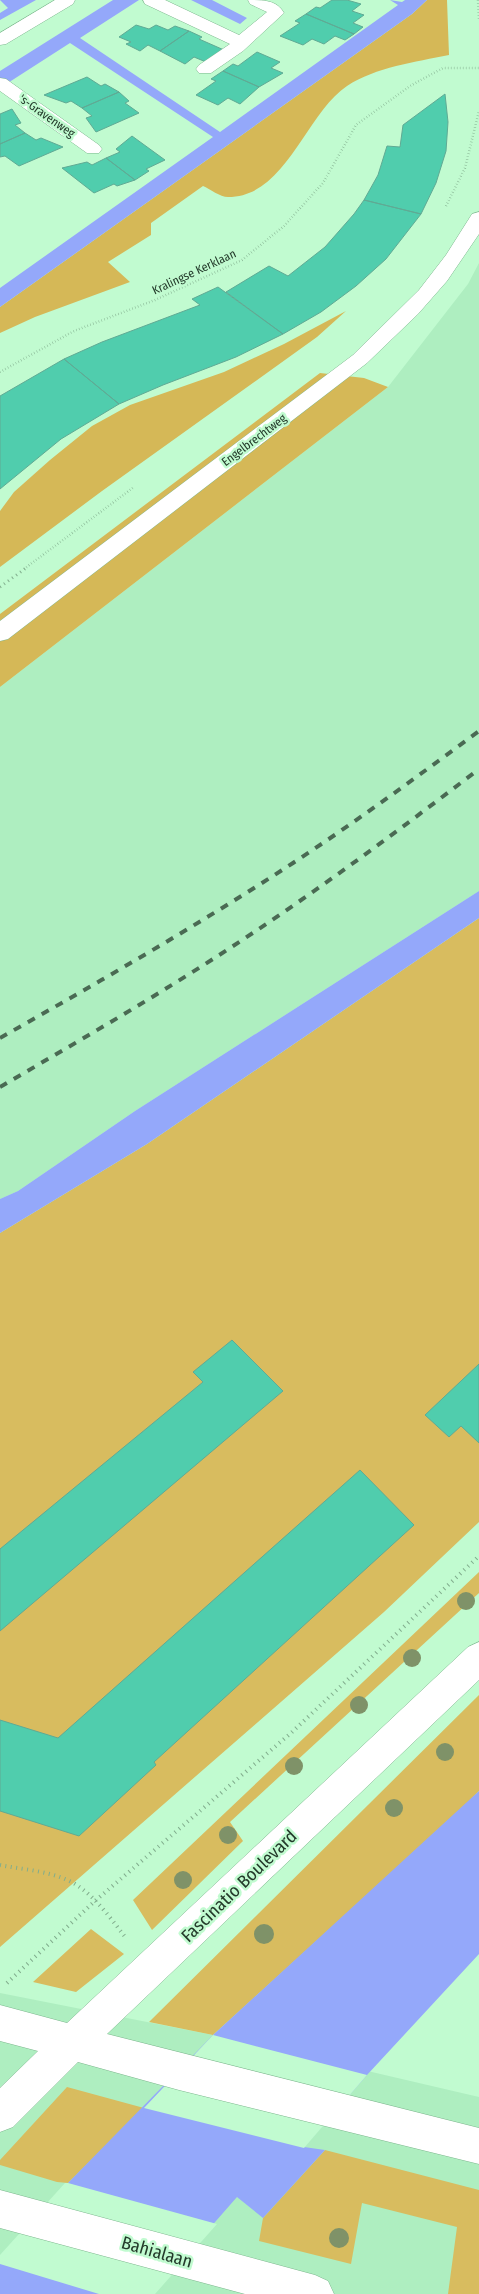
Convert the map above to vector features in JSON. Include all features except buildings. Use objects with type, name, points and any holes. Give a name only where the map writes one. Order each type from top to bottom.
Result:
[{"type":"street","points":[[0,40],[67,0]]},
{"type":"street","points":[[151,0],[229,36],[239,44]]},
{"type":"street","points":[[205,69],[237,47],[276,13],[273,7],[256,0]]},
{"type":"street","name":"'s-Gravenweg","points":[[4,86],[93,149]]},
{"type":"street","name":"Engelbrechtweg","points":[[0,633],[360,359],[406,317],[438,281],[465,243],[479,218]]},
{"type":"street","name":"Fascinatio Boulevard","points":[[0,2114],[72,2043],[479,1658]]},
{"type":"street","points":[[0,2023],[179,2072],[479,2146]]},
{"type":"street","name":"Bahialaan","points":[[11,2212],[315,2294]]},
{"type":"path","points":[[478,0],[479,19]]},
{"type":"path","name":"Kralingse Kerklaan","points":[[0,372],[74,331],[155,300],[242,260],[284,226],[323,183],[356,124],[410,86],[443,68],[479,68]]},
{"type":"path","points":[[445,208],[465,168],[479,111]]},
{"type":"path","points":[[0,587],[135,486]]},
{"type":"path","points":[[0,1989],[95,1901],[290,1733],[479,1556]]},
{"type":"path","points":[[0,1865],[49,1874],[75,1884],[95,1901],[152,1968]]},
{"type":"shaded area","points":[[427,0],[447,0],[449,55],[383,70],[370,74],[347,86],[332,99],[294,152],[265,183],[248,193],[228,197],[203,186],[151,223],[151,235],[108,262],[130,282],[35,317],[0,333],[0,307],[412,14]]},
{"type":"shaded area","points":[[479,263],[479,891],[135,1111],[18,1191],[0,1199],[0,687],[388,387],[468,284]]},
{"type":"shaded area","points":[[346,311],[317,337],[102,491],[0,567],[0,511],[14,492],[92,426],[130,405],[224,372],[284,344]]},
{"type":"shaded area","points":[[320,373],[364,378],[388,387],[0,687],[0,614]]},
{"type":"shaded area","points":[[479,918],[479,1522],[384,1612],[0,1947],[0,1233],[147,1144]]},
{"type":"shaded area","points":[[479,1572],[479,1593],[230,1822],[243,1841],[152,1930],[133,1900]]},
{"type":"shaded area","points":[[479,1695],[479,1791],[461,1810],[213,2035],[149,2022]]},
{"type":"shaded area","points":[[91,1929],[124,1954],[76,1992],[33,1982]]},
{"type":"shaded area","points":[[0,1993],[213,2035],[479,2097],[479,2294],[0,2294]]},
{"type":"shaded area","points":[[67,2087],[144,2108],[68,2183],[57,2182],[0,2165],[0,2160]]},
{"type":"shaded area","points":[[325,2150],[479,2190],[479,2294],[448,2294],[457,2227],[362,2203],[351,2264],[259,2241],[263,2218]]},
{"type":"water","points":[[0,0],[36,0],[0,20],[0,13],[8,8]]},
{"type":"water","points":[[113,0],[139,0],[80,38],[220,132],[398,5],[390,0],[402,2],[405,0],[427,0],[412,14],[0,307],[0,288],[213,137],[70,43],[0,88],[0,71]]},
{"type":"water","points":[[191,0],[212,0],[247,18],[240,24]]},
{"type":"water","points":[[479,891],[479,918],[147,1144],[0,1233],[0,1199],[18,1191],[135,1111]]},
{"type":"water","points":[[479,1791],[479,1954],[367,2075],[304,2147],[325,2150],[263,2218],[237,2197],[152,2294],[0,2294],[0,2259],[68,2183],[213,2035]]},
{"type":"pier","points":[[213,2035],[367,2075],[304,2148],[144,2108]]},
{"type":"pier","points":[[65,2183],[217,2224],[155,2294],[99,2294],[0,2264],[0,2255]]},
{"type":"railway","points":[[0,1038],[148,953],[257,886],[364,815],[479,731]]},
{"type":"railway","points":[[0,1087],[145,1002],[262,927],[356,861],[479,769]]}]
